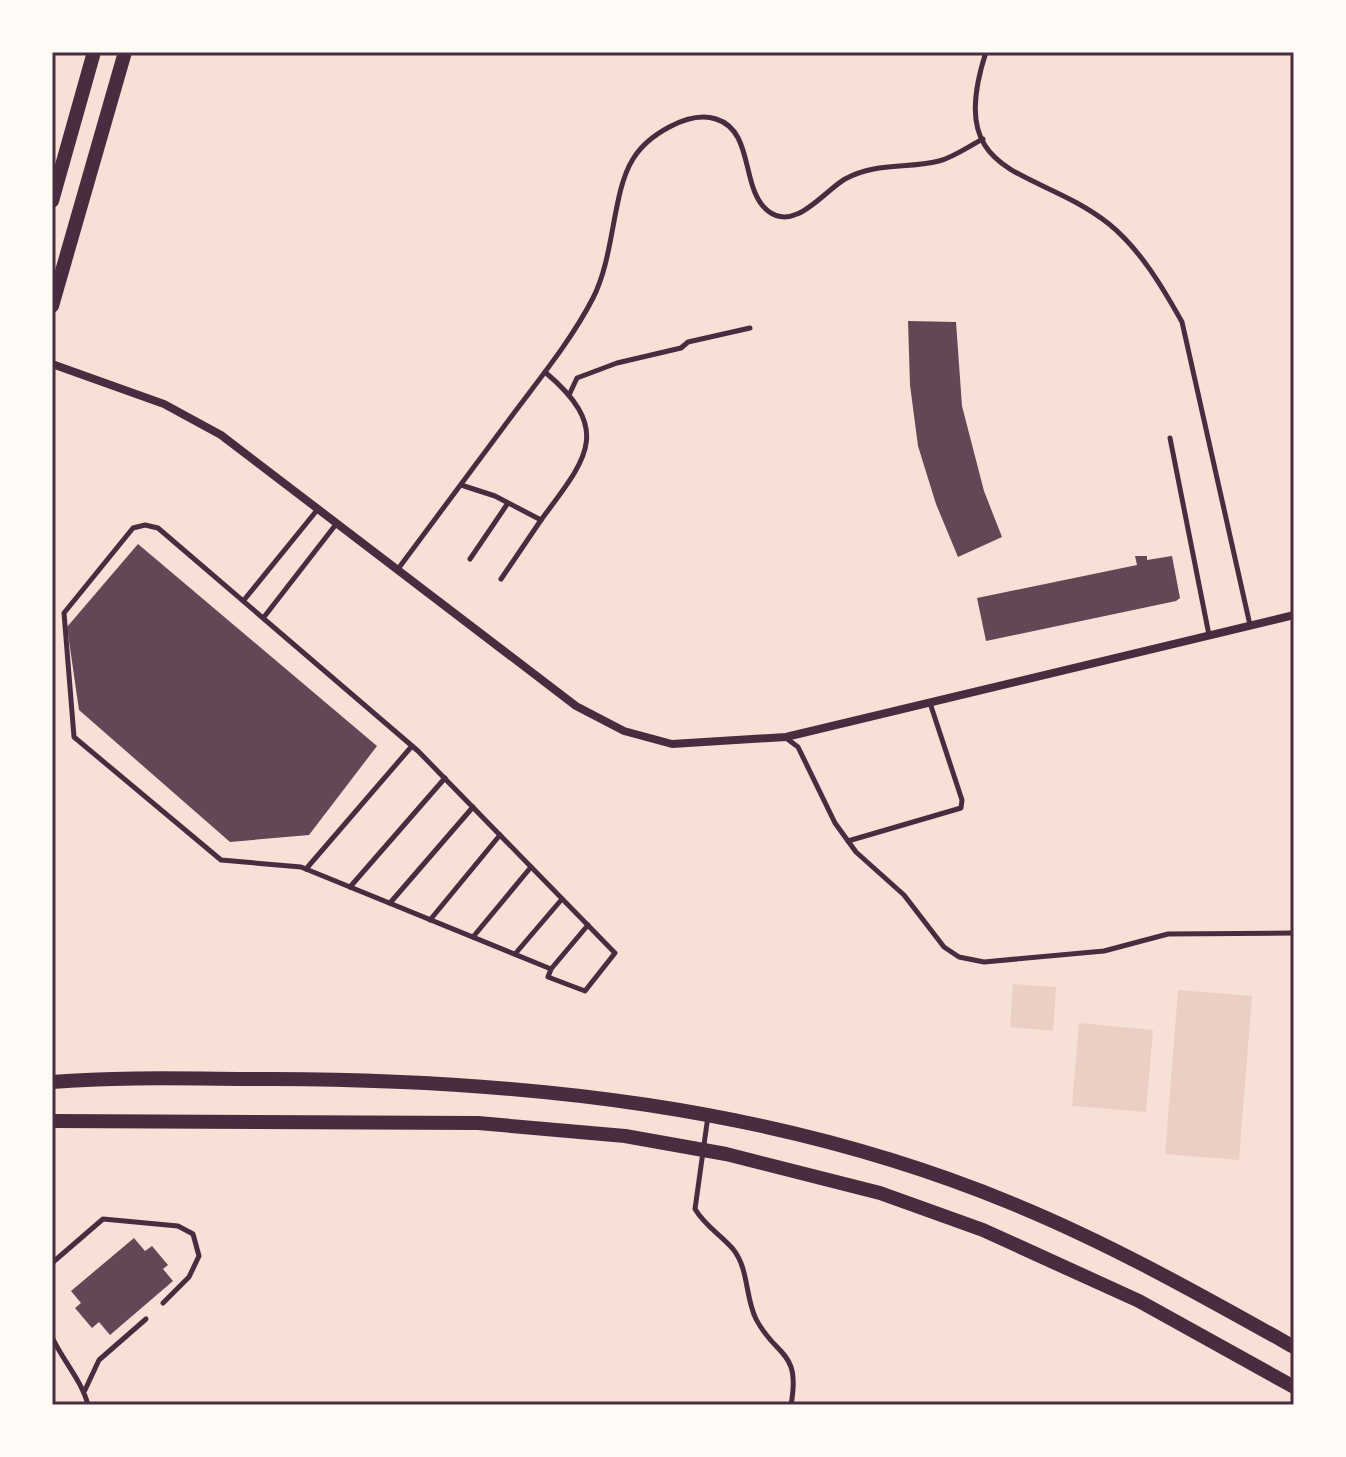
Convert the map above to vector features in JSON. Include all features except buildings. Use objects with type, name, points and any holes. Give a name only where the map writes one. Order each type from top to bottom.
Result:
[{"type":"main road","points":[[52,201],[94,52]]},
{"type":"main road","points":[[52,306],[123,60]]},
{"type":"main road","points":[[56,1081],[240,1079],[451,1083],[591,1095],[708,1114],[853,1148],[1009,1202],[1110,1248],[1294,1347]]},
{"type":"main road","points":[[52,1121],[478,1123],[588,1132],[702,1149],[828,1178],[983,1230],[1139,1301],[1294,1387]]},
{"type":"street","points":[[52,364],[114,384],[175,410],[221,435],[576,706],[624,731],[672,744],[786,737],[1294,615]]},
{"type":"lane","points":[[986,52],[974,90],[973,118],[983,139],[1001,161],[1031,183],[1062,196],[1113,227],[1162,286],[1182,322],[1250,626]]},
{"type":"lane","points":[[398,569],[545,372],[602,278],[632,160],[660,133],[699,118],[724,122],[738,139],[760,203],[769,212],[788,217],[801,213],[818,198],[856,174],[886,165],[940,161],[983,139]]},
{"type":"lane","points":[[570,393],[577,378],[617,363],[750,328]]},
{"type":"lane","points":[[501,579],[582,464],[588,447],[585,428],[570,393],[545,372]]},
{"type":"lane","points":[[1170,438],[1209,636]]},
{"type":"lane","points":[[461,485],[541,520]]},
{"type":"lane","points":[[470,559],[508,503]]},
{"type":"lane","points":[[244,600],[319,508]]},
{"type":"lane","points":[[264,617],[338,522]]},
{"type":"lane","points":[[551,969],[306,869],[221,860],[74,737],[64,613],[133,528],[145,525],[158,528],[264,617],[445,778],[562,899],[588,925],[615,953],[585,991],[548,977],[551,969],[588,925]]},
{"type":"lane","points":[[848,841],[961,808],[962,800],[930,703]]},
{"type":"lane","points":[[786,737],[798,747],[835,823],[848,841],[884,881],[904,895],[944,947],[959,957],[984,962],[1104,951],[1168,934],[1294,933]]},
{"type":"lane","points":[[306,869],[412,746]]},
{"type":"lane","points":[[350,887],[445,778]]},
{"type":"lane","points":[[390,903],[473,807]]},
{"type":"lane","points":[[430,920],[500,835]]},
{"type":"lane","points":[[473,937],[531,867]]},
{"type":"lane","points":[[515,954],[562,899]]},
{"type":"lane","points":[[708,1114],[695,1209],[702,1222],[733,1250],[743,1267],[757,1320],[785,1352],[795,1384],[791,1405]]},
{"type":"lane","points":[[52,1263],[103,1219],[186,1229],[197,1240],[197,1264],[163,1303]]},
{"type":"lane","points":[[85,1390],[99,1360],[146,1319]]},
{"type":"lane","points":[[52,1337],[68,1370],[85,1390],[88,1405]]},
{"type":"shaded area","points":[[1013,984],[1056,987],[1053,1031],[1010,1027]]},
{"type":"shaded area","points":[[1178,990],[1252,996],[1239,1160],[1165,1154]]},
{"type":"shaded area","points":[[1079,1023],[1153,1030],[1146,1112],[1072,1106]]}]
